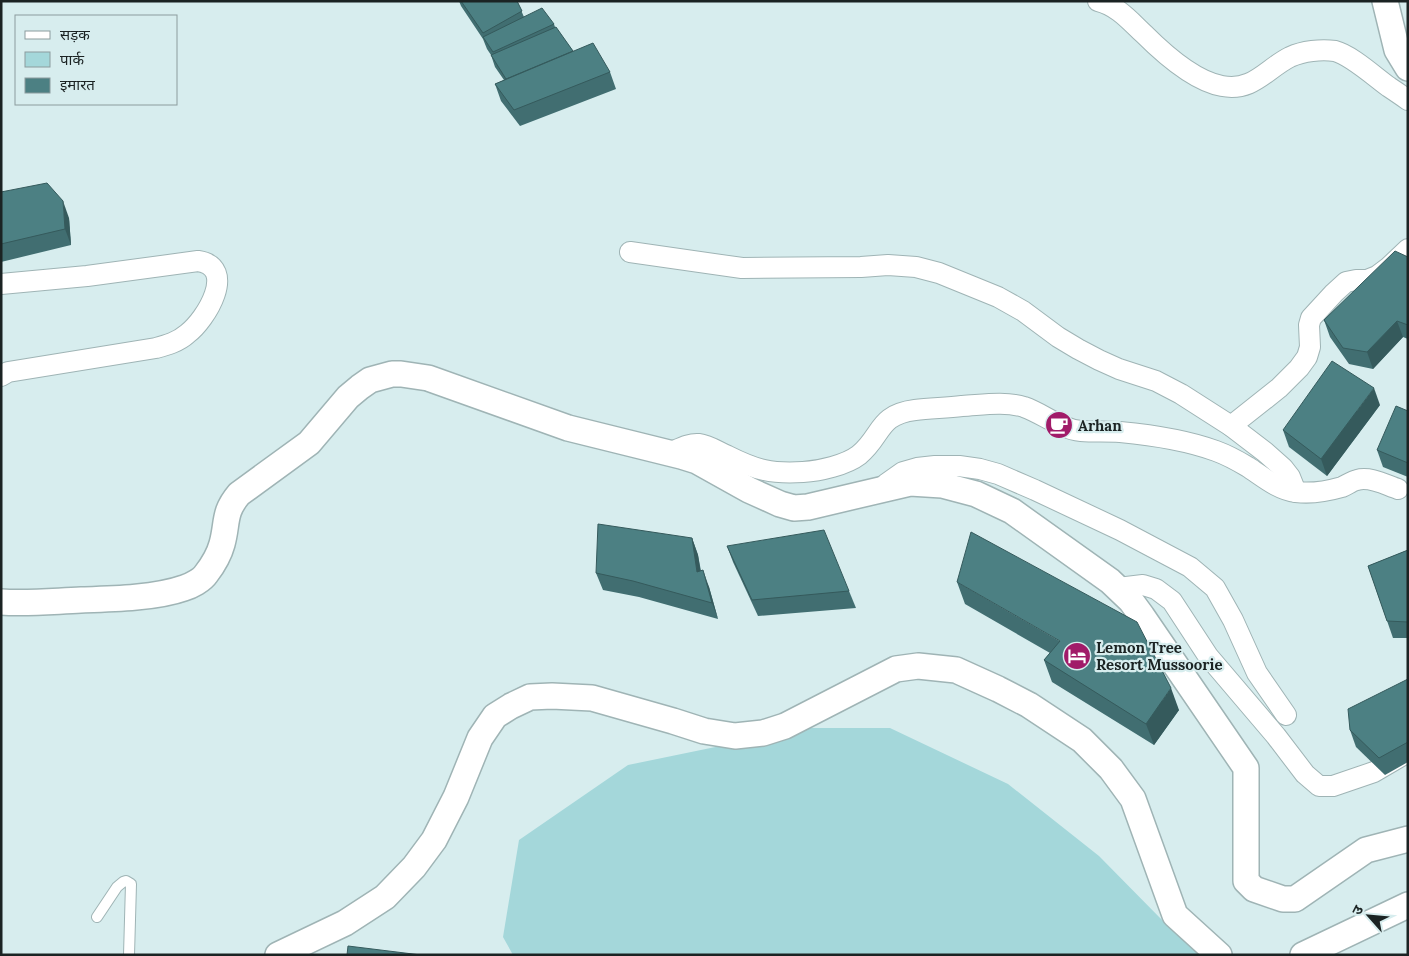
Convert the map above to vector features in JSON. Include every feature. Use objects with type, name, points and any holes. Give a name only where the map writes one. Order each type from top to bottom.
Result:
[{"type":"street","points":[[1098,1],[1114,7],[1156,46],[1196,76],[1222,86],[1236,87],[1251,84],[1290,57],[1306,52],[1336,52],[1348,57],[1408,100]]},
{"type":"street","points":[[1385,1],[1397,50],[1408,68]]},
{"type":"street","points":[[1231,426],[1279,388],[1299,368],[1307,357],[1310,347],[1309,325],[1311,318],[1334,293],[1346,282],[1367,280],[1377,276],[1408,249]]},
{"type":"street","points":[[630,252],[742,268],[888,265],[916,267],[939,273],[998,297],[1023,311],[1078,349],[1119,369],[1156,381],[1182,394],[1247,437],[1283,468],[1290,477],[1296,492]]},
{"type":"street","points":[[1,284],[87,276],[198,261],[207,262],[217,274],[217,286],[212,302],[203,318],[188,334],[174,343],[156,348],[8,372],[1,376]]},
{"type":"street","points":[[1,602],[112,599],[157,594],[193,584],[204,577],[218,555],[222,544],[227,513],[239,494],[309,443],[348,397],[370,380],[386,375],[401,374],[428,378],[568,428],[697,461],[749,490],[794,508],[808,507],[910,483],[942,485],[976,494],[1012,510],[1110,581],[1131,601],[1246,768],[1246,881],[1254,889],[1283,899],[1295,899],[1366,850],[1408,839]]},
{"type":"street","points":[[670,453],[690,444],[701,444],[752,468],[766,471],[805,472],[824,469],[858,456],[869,445],[885,422],[898,414],[914,410],[1013,404],[1025,407],[1070,429],[1150,435],[1218,451],[1286,490],[1323,492],[1357,480],[1371,480],[1398,489]]},
{"type":"street","points":[[878,490],[903,472],[917,468],[960,466],[980,469],[998,474],[1044,494],[1190,566],[1215,588],[1233,620],[1257,673],[1286,716]]},
{"type":"street","points":[[1118,588],[1143,585],[1156,589],[1172,601],[1208,656],[1276,736],[1305,774],[1319,786],[1369,787],[1408,768]]},
{"type":"street","points":[[278,955],[345,923],[385,897],[414,867],[434,840],[456,797],[480,738],[495,716],[530,697],[592,698],[704,731],[735,736],[762,734],[785,726],[896,669],[918,666],[956,670],[1029,705],[1082,740],[1110,769],[1133,799],[1175,915],[1219,955]]},
{"type":"street","points":[[1333,786],[1374,772],[1408,752]]},
{"type":"street","points":[[1302,955],[1408,905]]},
{"type":"lane","points":[[97,917],[120,884],[126,882],[131,884],[129,955]]},
{"type":"green space","points":[[808,728],[890,728],[1008,784],[1099,856],[1164,922],[1212,955],[513,955],[503,937],[519,840],[628,765]]},
{"type":"building","points":[[461,1],[517,1],[522,11],[483,33]]},
{"type":"building","points":[[542,8],[554,24],[493,52],[483,37]]},
{"type":"building","points":[[556,27],[573,51],[506,79],[491,55]]},
{"type":"building","points":[[593,43],[610,72],[514,110],[495,84]]},
{"type":"building","points":[[47,183],[63,201],[65,229],[1,244],[1,192]]},
{"type":"building","points":[[1395,251],[1408,257],[1408,325],[1397,321],[1367,352],[1343,348],[1324,320]]},
{"type":"building","points":[[1332,361],[1374,388],[1321,459],[1283,430]]},
{"type":"building","points":[[1396,406],[1408,411],[1408,463],[1377,450]]},
{"type":"building","points":[[598,524],[692,538],[697,572],[703,570],[712,603],[633,581],[596,573]]},
{"type":"building","points":[[824,530],[849,591],[752,600],[727,546]]},
{"type":"building","points":[[971,532],[1137,622],[1171,688],[1146,724],[1044,660],[1060,641],[957,582]]},
{"type":"building","points":[[1408,550],[1408,622],[1387,621],[1368,566]]},
{"type":"building","points":[[1408,679],[1408,742],[1379,758],[1350,730],[1348,709]]},
{"type":"building","points":[[348,946],[421,955],[347,955]]},
{"type":"place","name":"Arhan","points":[[1059,425]]},
{"type":"place","name":"Lemon Tree Resort Mussoorie","points":[[1077,656]]}]
